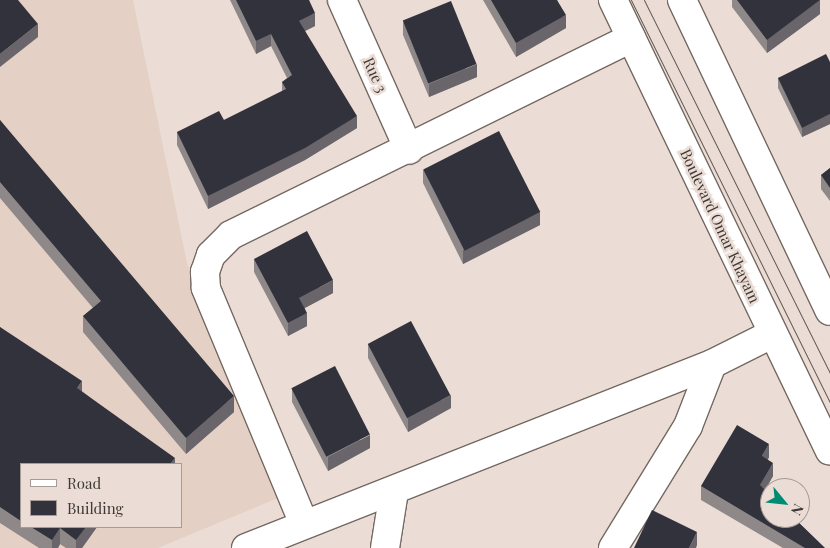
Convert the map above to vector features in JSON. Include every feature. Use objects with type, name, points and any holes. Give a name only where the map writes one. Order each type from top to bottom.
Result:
[{"type":"street","name":"Rue 3","points":[[342,0],[409,150]]},
{"type":"street","name":"Boulevard Omar Khayam","points":[[612,0],[830,451]]},
{"type":"street","points":[[682,0],[828,303]]},
{"type":"street","points":[[304,524],[206,288],[205,272],[211,256],[231,235],[409,150],[631,38]]},
{"type":"street","points":[[246,548],[304,524],[394,492],[712,364],[772,334]]},
{"type":"street","points":[[612,548],[688,426],[712,364]]},
{"type":"street","points":[[385,548],[394,492]]},
{"type":"shaded area","points":[[0,0],[133,0],[187,263],[278,498],[158,548],[0,548]]},
{"type":"building","points":[[0,0],[18,0],[38,24],[0,54]]},
{"type":"building","points":[[236,0],[309,0],[315,13],[299,21],[357,116],[305,148],[208,196],[177,132],[219,111],[224,120],[286,89],[282,82],[292,75],[271,34],[256,41]]},
{"type":"building","points":[[491,0],[557,0],[566,15],[516,43]]},
{"type":"building","points":[[737,0],[820,0],[767,40]]},
{"type":"building","points":[[451,1],[476,64],[428,84],[403,20]]},
{"type":"building","points":[[826,54],[830,62],[830,114],[802,128],[778,78]]},
{"type":"building","points":[[0,120],[234,396],[186,438],[83,316],[101,301],[0,182]]},
{"type":"building","points":[[499,131],[540,212],[465,251],[423,170]]},
{"type":"building","points":[[830,168],[830,188],[821,175]]},
{"type":"building","points":[[307,231],[333,280],[299,298],[307,313],[288,323],[254,259]]},
{"type":"building","points":[[411,321],[450,395],[407,418],[368,344]]},
{"type":"building","points":[[0,327],[82,381],[77,388],[175,458],[171,463],[20,463],[20,520],[0,507]]},
{"type":"building","points":[[335,366],[370,435],[326,457],[291,388]]},
{"type":"building","points":[[737,425],[769,444],[762,456],[773,463],[764,478],[760,478],[760,521],[701,486]]},
{"type":"building","points":[[652,510],[697,532],[689,548],[634,548]]},
{"type":"building","points":[[33,528],[60,528],[52,540]]},
{"type":"building","points":[[60,528],[85,528],[76,540]]},
{"type":"building","points":[[771,528],[804,528],[825,548],[805,548]]},
{"type":"tram line","points":[[631,0],[830,402]]},
{"type":"tram line","points":[[644,0],[830,373]]}]
